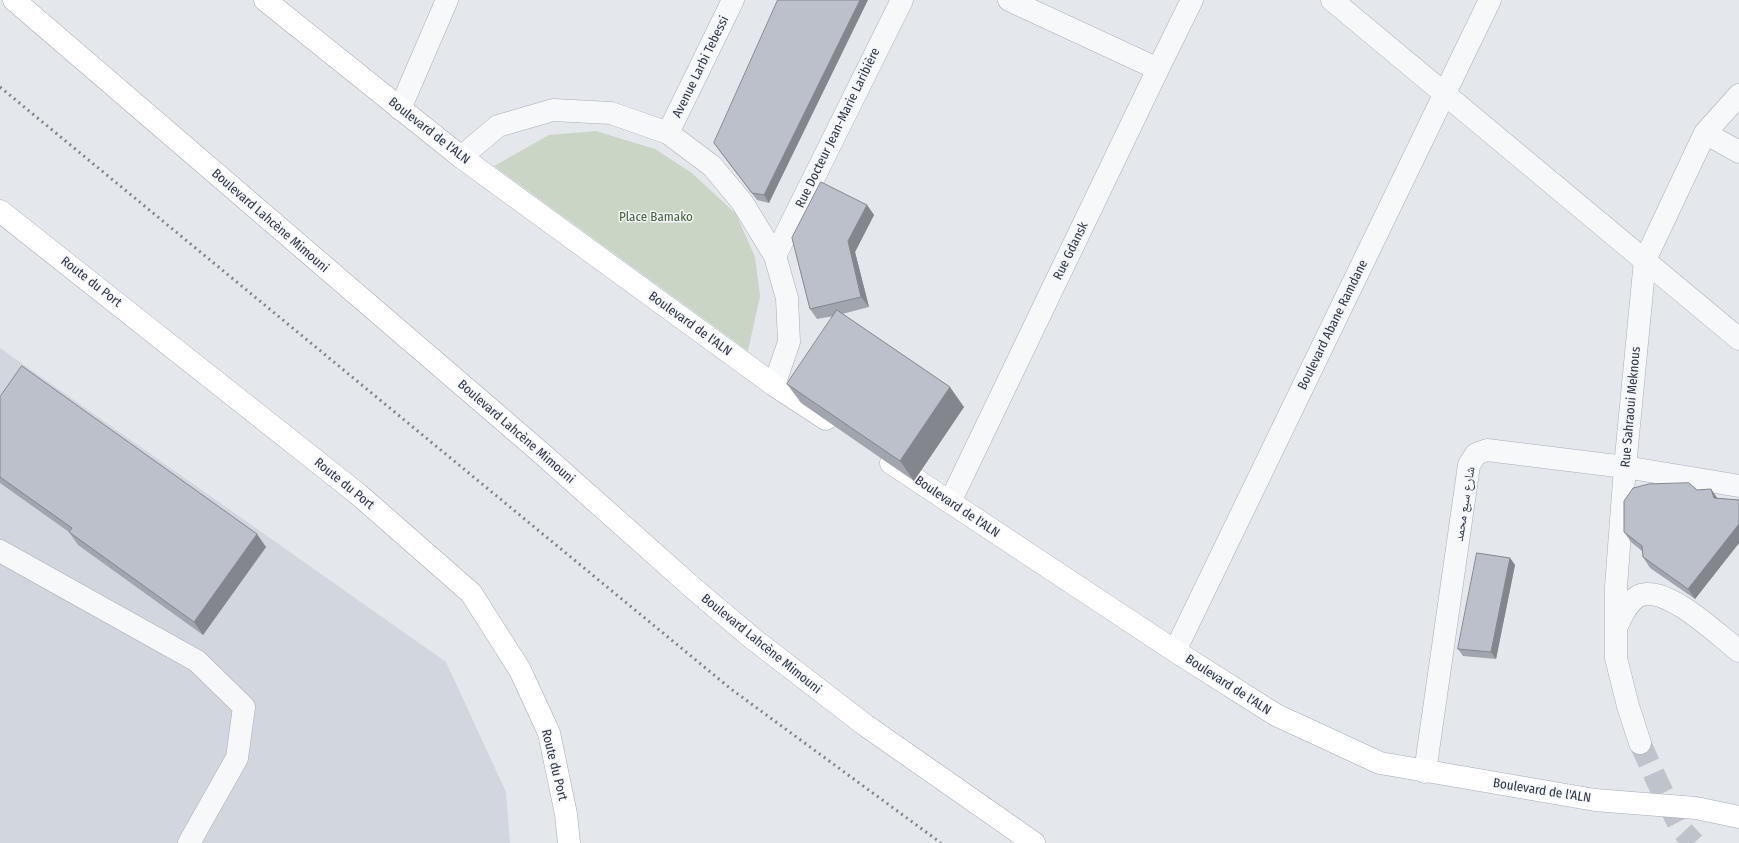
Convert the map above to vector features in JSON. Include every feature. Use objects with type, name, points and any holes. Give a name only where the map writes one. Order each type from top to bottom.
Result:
[{"type":"main road","name":"Boulevard Lahcène Mimouni","points":[[14,0],[539,451],[693,588],[752,638],[864,725],[1034,843]]},
{"type":"main road","name":"Boulevard de l'ALN","points":[[265,0],[461,157],[774,385],[839,428]]},
{"type":"main road","name":"Route du Port","points":[[0,211],[358,494],[471,593],[520,670],[549,733],[566,814],[569,843]]},
{"type":"main road","name":"Boulevard de l'ALN","points":[[872,450],[1175,651],[1276,715],[1380,763],[1425,772],[1595,800],[1696,808],[1739,816]]},
{"type":"street","points":[[400,109],[447,0]]},
{"type":"street","name":"Avenue Larbi Tebessi","points":[[668,133],[733,0]]},
{"type":"street","name":"Rue Docteur Jean-Marie Laribière","points":[[775,256],[902,0]]},
{"type":"street","points":[[1009,0],[1158,69]]},
{"type":"street","name":"Rue Gdansk","points":[[950,502],[1192,0]]},
{"type":"street","points":[[1332,0],[1739,339]]},
{"type":"street","name":"Boulevard Abane Ramdane","points":[[1175,651],[1490,0]]},
{"type":"street","name":"Rue Sahraoui Meknous","points":[[1640,742],[1628,706],[1616,658],[1618,624],[1616,587],[1625,467],[1645,260],[1705,133],[1739,95]]},
{"type":"street","points":[[461,157],[498,126],[554,110],[611,113],[668,133],[712,166],[742,202],[775,256],[786,298],[789,342],[774,385]]},
{"type":"street","points":[[1705,133],[1739,152]]},
{"type":"street","name":"شارع سبع محمد","points":[[1425,772],[1469,465],[1476,454],[1486,450],[1625,467],[1739,486]]},
{"type":"street","points":[[0,551],[198,661],[244,707],[237,758],[189,843]]},
{"type":"street","points":[[1618,624],[1630,602],[1644,594],[1662,596],[1685,609],[1739,651]]},
{"type":"shaded area","points":[[0,348],[446,662],[506,792],[510,843],[0,843]]},
{"type":"green space","name":"Place Bamako","points":[[596,131],[655,149],[692,173],[736,214],[755,257],[760,296],[748,351],[494,166],[549,135]]},
{"type":"building","points":[[778,0],[860,0],[764,195],[752,193],[714,143]]},
{"type":"building","points":[[821,182],[867,205],[848,241],[861,297],[810,309],[792,238]]},
{"type":"building","points":[[837,310],[950,387],[900,461],[787,384]]},
{"type":"building","points":[[22,366],[257,534],[194,622],[69,532],[72,528],[0,477],[0,397]]},
{"type":"building","points":[[1689,483],[1697,490],[1711,489],[1714,498],[1739,500],[1739,524],[1688,589],[1643,557],[1642,546],[1624,532],[1624,501],[1633,488],[1649,484]]},
{"type":"building","points":[[1477,553],[1510,558],[1491,652],[1458,649]]},
{"type":"tunnel","points":[[1640,743],[1681,829],[1694,843]]},
{"type":"railway","points":[[0,87],[731,689],[941,843]]}]
